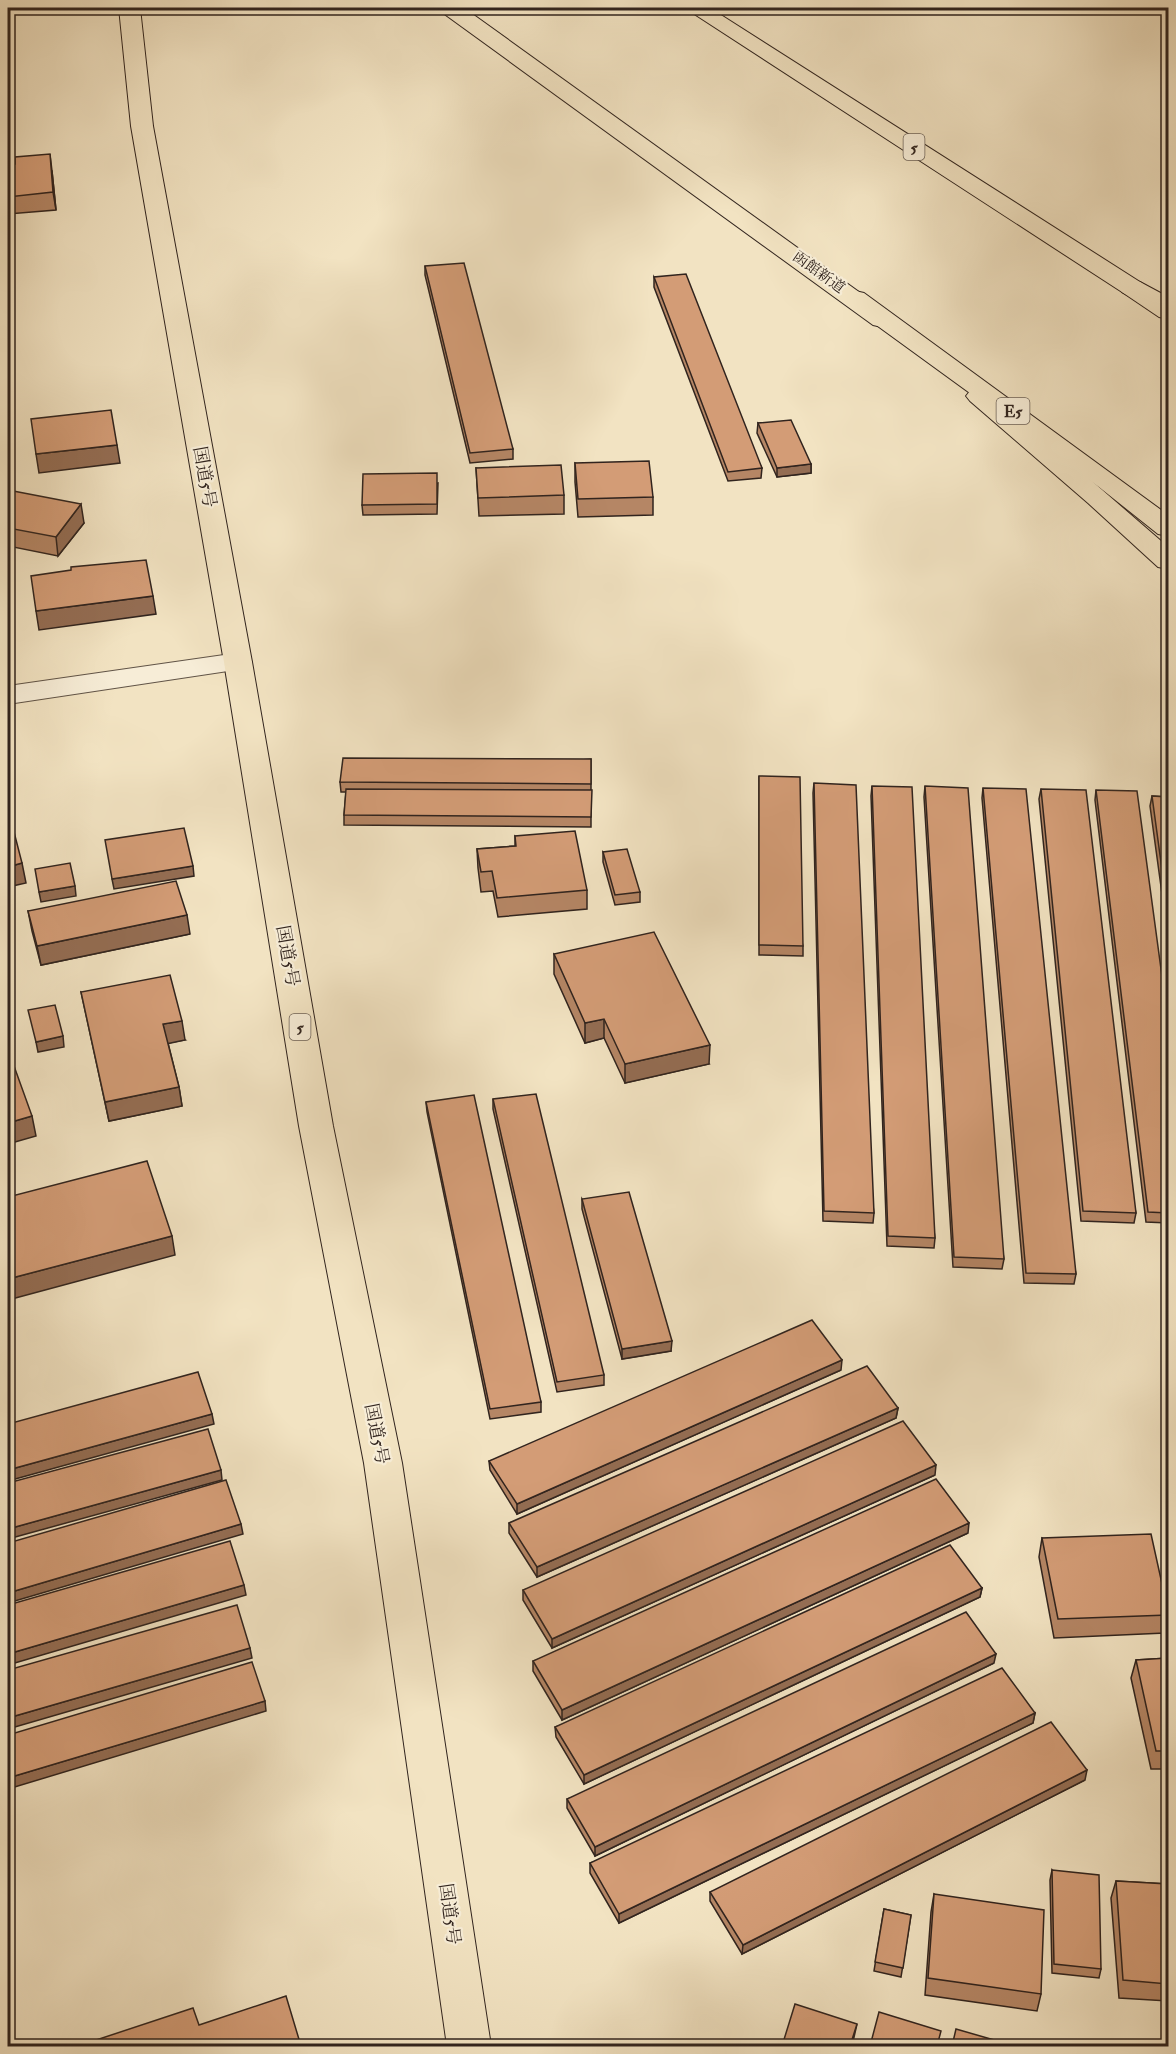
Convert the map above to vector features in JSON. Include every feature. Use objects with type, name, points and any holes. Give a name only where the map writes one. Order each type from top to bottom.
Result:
[{"type":"highway","name":"国道5号","points":[[129,8],[142,126],[238,662],[316,1126],[383,1463],[469,2046]]},
{"type":"highway","name":"函館新道","points":[[451,8],[855,298],[1002,415],[1168,561]]},
{"type":"highway","name":"5","points":[[696,8],[1168,310]]},
{"type":"highway","name":"E5","points":[[855,298],[1024,419],[1168,528]]},
{"type":"street","points":[[8,695],[238,662]]},
{"type":"building","points":[[50,154],[53,192],[8,197],[8,164],[15,164],[15,157]]},
{"type":"building","points":[[464,263],[513,449],[470,453],[425,266]]},
{"type":"building","points":[[686,274],[762,468],[728,472],[654,277]]},
{"type":"building","points":[[8,315],[11,315],[10,336],[8,336]]},
{"type":"building","points":[[111,410],[117,445],[36,454],[31,419]]},
{"type":"building","points":[[791,420],[811,464],[777,468],[758,423]]},
{"type":"building","points":[[649,461],[653,497],[578,499],[575,463]]},
{"type":"building","points":[[561,465],[564,495],[478,498],[476,468]]},
{"type":"building","points":[[437,473],[437,504],[362,505],[363,474]]},
{"type":"building","points":[[8,490],[81,504],[56,537],[8,528]]},
{"type":"building","points":[[146,560],[153,596],[36,611],[31,576],[71,570],[71,567]]},
{"type":"building","points":[[343,758],[591,759],[591,784],[340,782]]},
{"type":"building","points":[[759,776],[800,777],[803,946],[759,945]]},
{"type":"building","points":[[814,783],[856,785],[874,1213],[824,1211]]},
{"type":"building","points":[[872,786],[912,787],[935,1238],[888,1236]]},
{"type":"building","points":[[925,786],[968,788],[1004,1259],[954,1257]]},
{"type":"building","points":[[983,788],[1026,789],[1076,1274],[1026,1273]]},
{"type":"building","points":[[346,789],[592,790],[591,817],[344,815]]},
{"type":"building","points":[[1041,789],[1086,790],[1136,1213],[1083,1211]]},
{"type":"building","points":[[1096,790],[1137,791],[1168,1021],[1168,1213],[1148,1212]]},
{"type":"building","points":[[1152,796],[1168,797],[1168,914]]},
{"type":"building","points":[[184,828],[193,866],[112,879],[105,840]]},
{"type":"building","points":[[575,831],[587,890],[497,898],[492,871],[481,872],[477,849],[516,846],[515,836]]},
{"type":"building","points":[[14,832],[22,863],[8,867],[8,834]]},
{"type":"building","points":[[627,849],[640,892],[615,895],[603,852]]},
{"type":"building","points":[[70,863],[75,886],[39,892],[35,869]]},
{"type":"building","points":[[176,881],[187,915],[37,946],[28,911]]},
{"type":"building","points":[[654,932],[710,1045],[625,1064],[604,1019],[585,1023],[554,954]]},
{"type":"building","points":[[170,975],[182,1021],[163,1024],[179,1087],[105,1102],[81,992]]},
{"type":"building","points":[[55,1005],[63,1036],[36,1042],[28,1010]]},
{"type":"building","points":[[14,1066],[32,1116],[8,1123],[8,1068]]},
{"type":"building","points":[[536,1094],[604,1375],[557,1382],[493,1099]]},
{"type":"building","points":[[474,1095],[541,1402],[490,1409],[426,1102]]},
{"type":"building","points":[[147,1161],[172,1236],[8,1279],[8,1197]]},
{"type":"building","points":[[629,1192],[672,1341],[622,1349],[582,1199]]},
{"type":"building","points":[[812,1320],[842,1360],[517,1504],[489,1461]]},
{"type":"building","points":[[867,1366],[898,1408],[537,1567],[509,1523]]},
{"type":"building","points":[[198,1372],[212,1414],[8,1470],[8,1424]]},
{"type":"building","points":[[903,1421],[936,1465],[552,1639],[523,1590]]},
{"type":"building","points":[[208,1429],[221,1470],[8,1529],[8,1483]]},
{"type":"building","points":[[936,1479],[969,1523],[562,1710],[533,1661]]},
{"type":"building","points":[[226,1480],[241,1524],[8,1593],[8,1543]]},
{"type":"building","points":[[1151,1534],[1168,1615],[1058,1619],[1042,1538]]},
{"type":"building","points":[[230,1541],[244,1585],[8,1654],[8,1605]]},
{"type":"building","points":[[950,1545],[982,1588],[584,1775],[555,1727]]},
{"type":"building","points":[[237,1605],[250,1648],[8,1718],[8,1670]]},
{"type":"building","points":[[966,1612],[996,1654],[595,1847],[567,1799]]},
{"type":"building","points":[[1168,1658],[1168,1751],[1156,1751],[1136,1660]]},
{"type":"building","points":[[252,1662],[265,1701],[8,1778],[8,1735]]},
{"type":"building","points":[[1002,1668],[1035,1713],[619,1914],[590,1863]]},
{"type":"building","points":[[1051,1722],[1087,1770],[743,1945],[710,1892]]},
{"type":"building","points":[[1052,1870],[1099,1875],[1101,1969],[1054,1964]]},
{"type":"building","points":[[1116,1881],[1168,1884],[1168,1984],[1123,1980]]},
{"type":"building","points":[[934,1894],[1044,1910],[1041,1994],[928,1978]]},
{"type":"building","points":[[884,1909],[911,1915],[903,1968],[875,1962]]},
{"type":"building","points":[[286,1996],[301,2046],[78,2046],[193,2008],[199,2025]]},
{"type":"building","points":[[795,2004],[857,2024],[850,2046],[782,2046]]},
{"type":"building","points":[[879,2012],[941,2031],[937,2046],[870,2046]]},
{"type":"building","points":[[956,2029],[1015,2046],[952,2046]]},
{"type":"building","points":[[1034,2042],[1047,2046],[1033,2046]]}]
